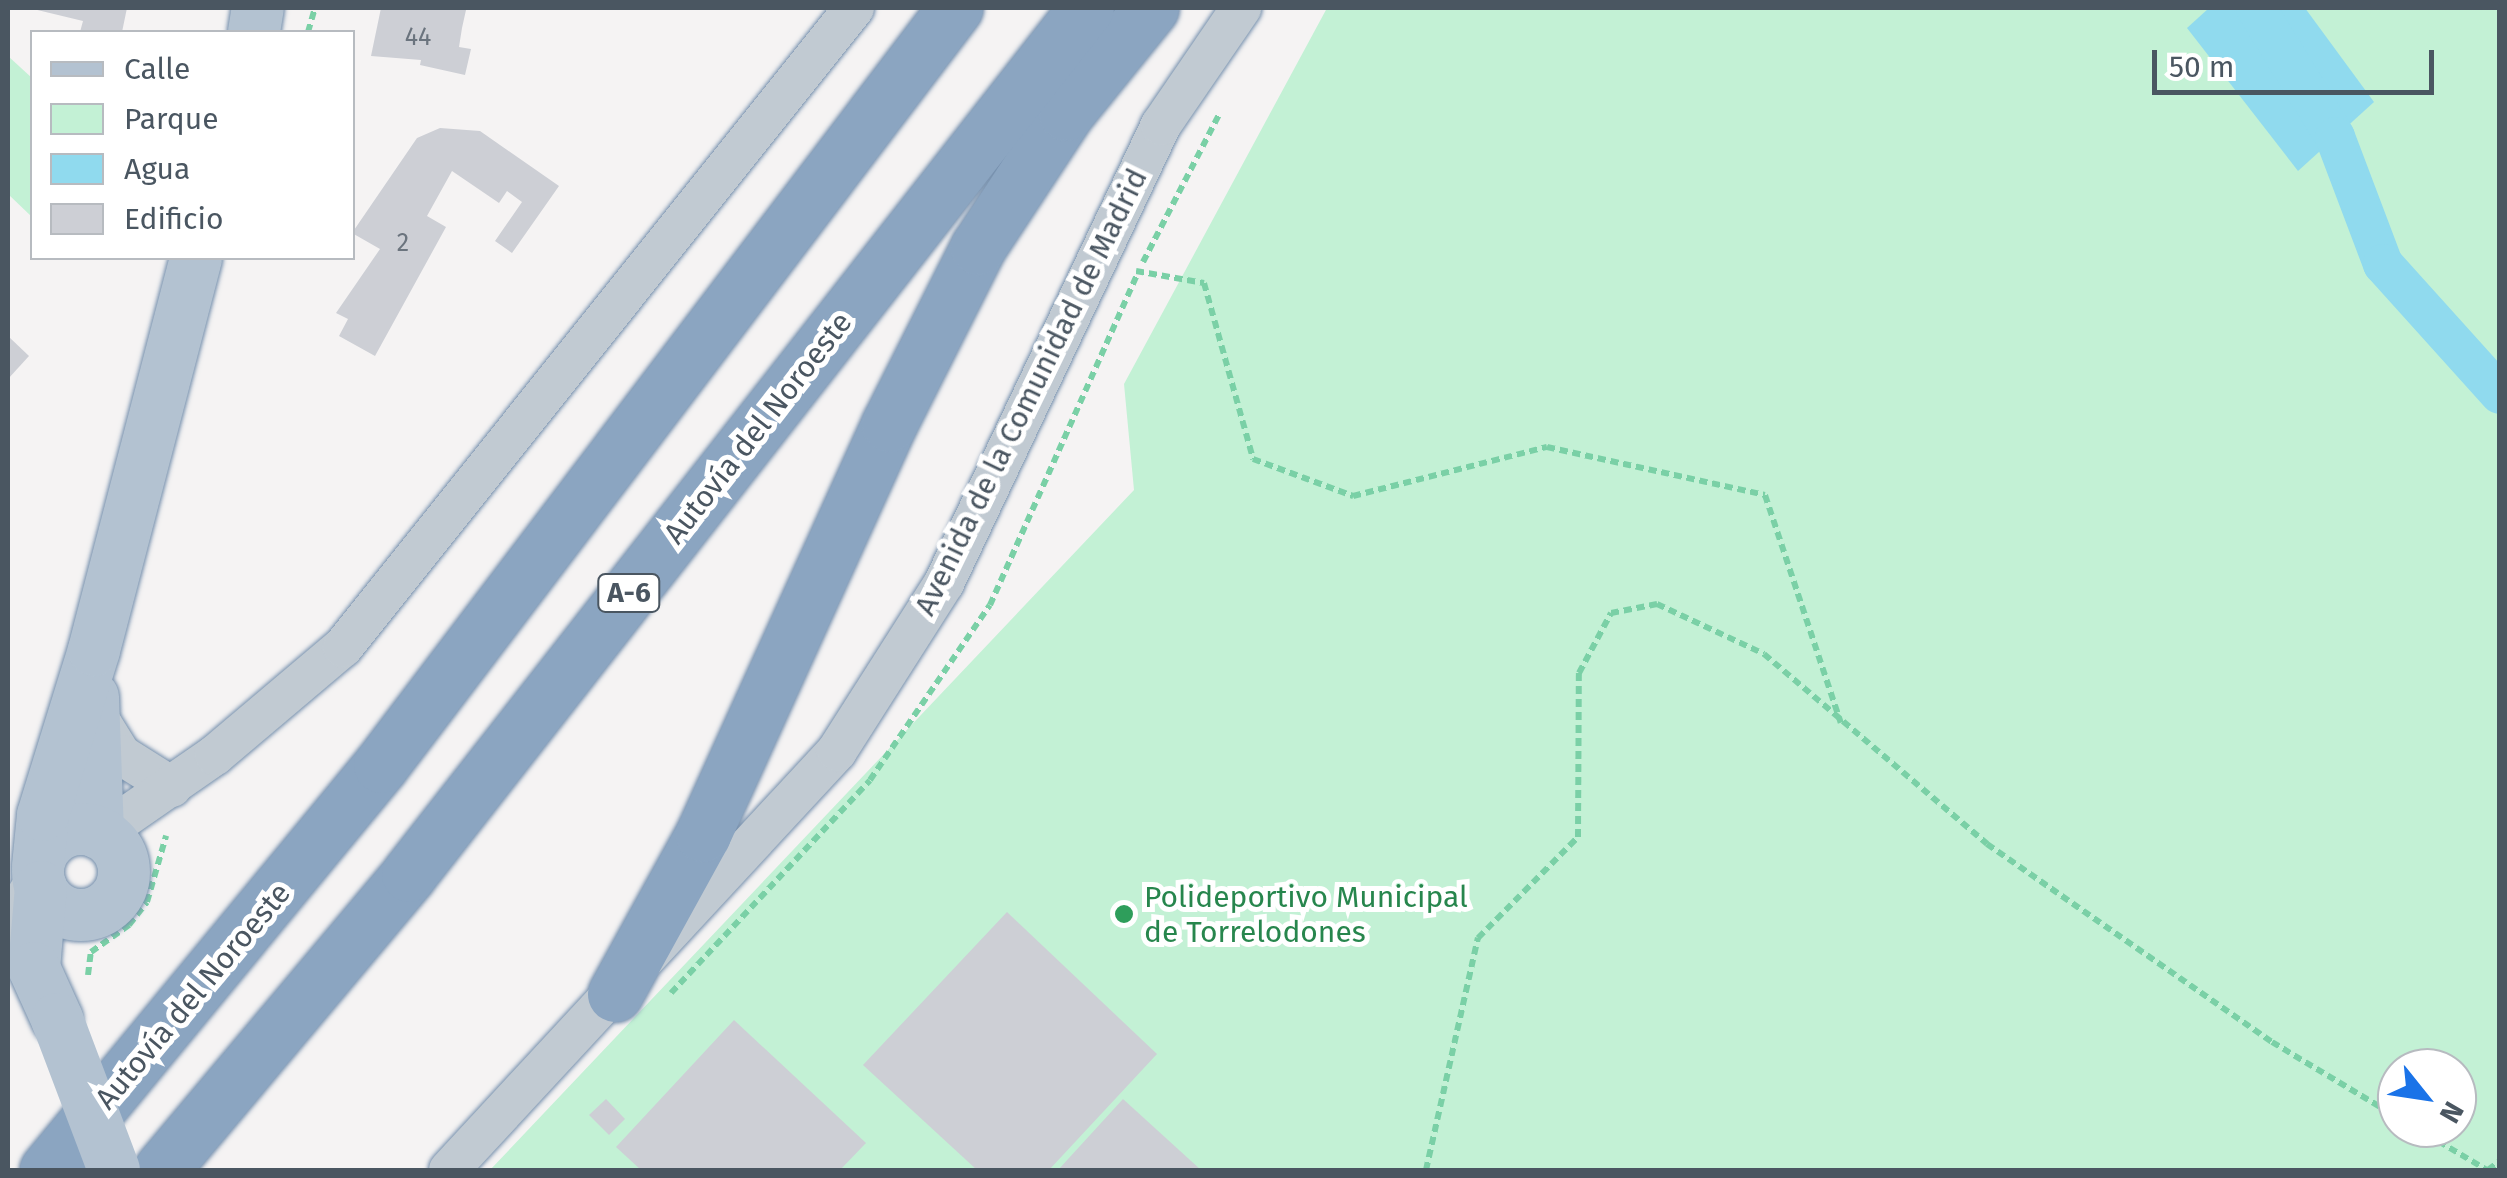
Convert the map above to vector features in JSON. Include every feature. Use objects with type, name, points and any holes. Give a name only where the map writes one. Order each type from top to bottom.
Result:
[{"type":"highway","name":"Autovía del Noroeste","points":[[47,1170],[381,764],[955,8]]},
{"type":"highway","name":"Autovía del Noroeste","points":[[162,1170],[409,874],[1086,8]]},
{"type":"highway","points":[[615,994],[704,834],[889,424],[978,246],[1066,113],[1151,8]]},
{"type":"main road","points":[[26,882],[42,815],[94,650],[195,260]]},
{"type":"main road","points":[[72,1002],[34,968],[26,882],[79,594],[120,546]]},
{"type":"main road","points":[[94,650],[92,708],[100,833],[119,852],[123,878],[113,901],[91,914],[73,937],[72,1002],[114,1170]]},
{"type":"main road","points":[[26,882],[50,842],[64,832],[100,833]]},
{"type":"main road","points":[[26,882],[66,913],[91,914]]},
{"type":"street","points":[[100,833],[172,803],[343,647],[854,8]]},
{"type":"street","name":"Avenida de la Comunidad de Madrid","points":[[449,1170],[837,751],[944,583],[1160,125],[1241,8]]},
{"type":"street","points":[[92,708],[122,755],[172,803]]},
{"type":"path","points":[[1095,263],[1204,283],[1254,459],[1353,496],[1547,448],[1766,495],[1841,724]]},
{"type":"path","points":[[1426,1170],[1478,938],[1578,837],[1579,673],[1611,613],[1657,604],[1764,654],[1841,724],[1987,844],[2272,1042],[2377,1105]]},
{"type":"path","points":[[72,1002],[90,952],[129,925],[146,902],[172,803]]},
{"type":"path","points":[[2450,1148],[2487,1170],[2500,1161]]},
{"type":"green space","points":[[1327,8],[2499,8],[2499,1170],[490,1170],[1134,490],[1124,384]]},
{"type":"green space","points":[[8,56],[30,76],[30,215],[8,194]]},
{"type":"water","points":[[2209,8],[2305,8],[2374,102],[2298,171],[2187,28]]},
{"type":"building","points":[[29,8],[127,8],[122,30],[81,30],[83,21]]},
{"type":"building","points":[[381,8],[478,8],[466,10],[462,28],[459,47],[471,49],[465,75],[420,65],[421,60],[371,56]]},
{"type":"building","points":[[440,128],[480,131],[559,186],[512,253],[495,241],[522,202],[507,191],[499,203],[452,171],[427,216],[446,227],[375,356],[339,336],[348,319],[336,313],[380,249],[355,235],[355,229],[417,138]]},
{"type":"building","points":[[8,336],[29,356],[8,379]]},
{"type":"building","points":[[1007,912],[1157,1054],[1049,1170],[977,1170],[863,1065]]},
{"type":"building","points":[[734,1020],[866,1143],[840,1170],[641,1170],[616,1147]]},
{"type":"building","points":[[606,1099],[625,1119],[609,1135],[589,1115]]},
{"type":"building","points":[[1123,1099],[1201,1170],[1058,1170]]},
{"type":"waterway","points":[[2256,8],[2335,137],[2383,264],[2500,394]]},
{"type":"place","name":"Polideportivo Municipal de Torrelodones","points":[[1124,914]]}]
